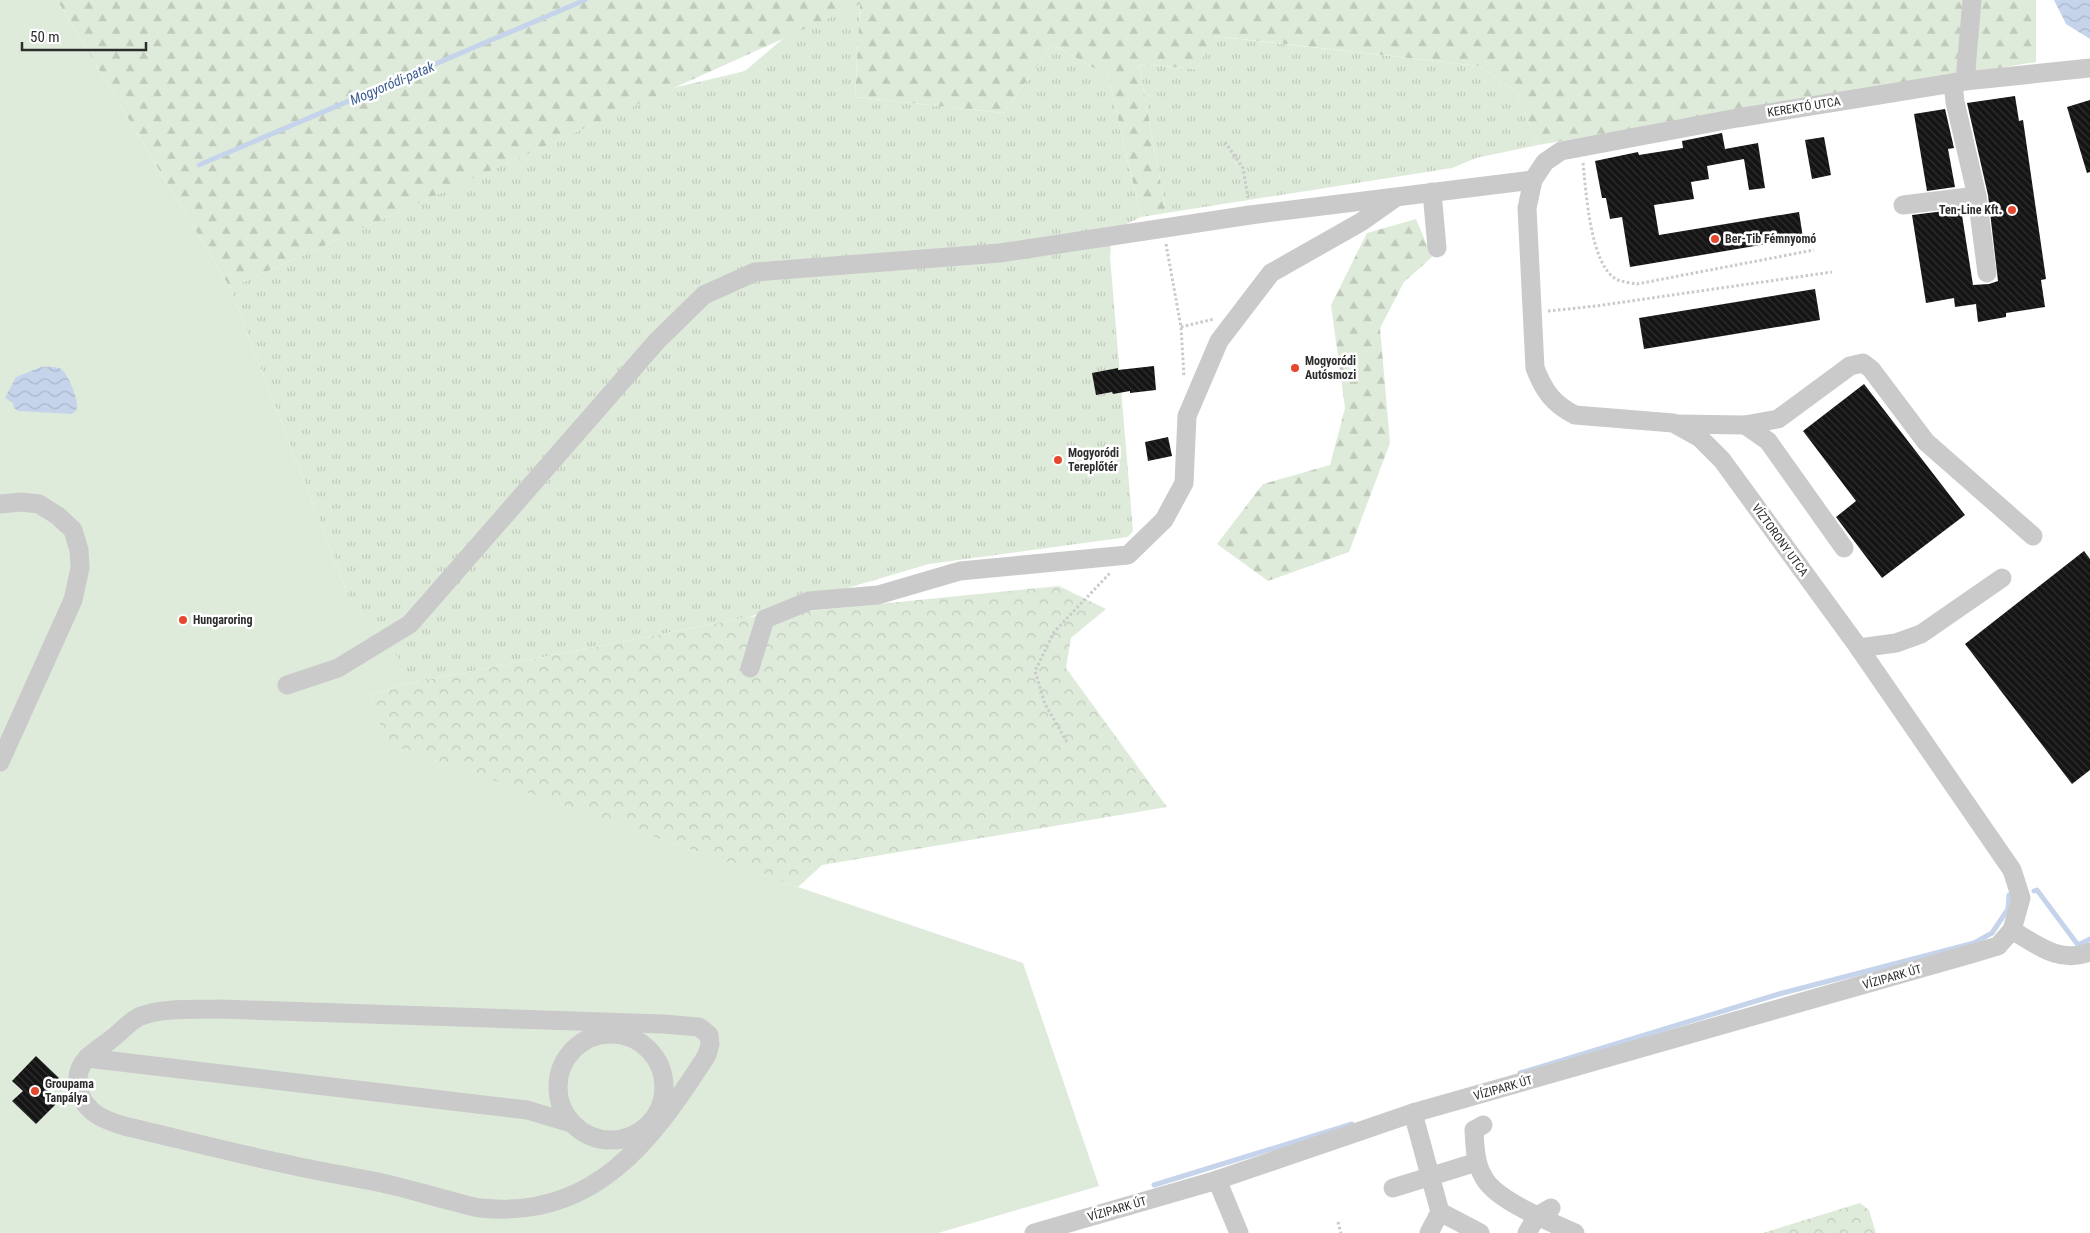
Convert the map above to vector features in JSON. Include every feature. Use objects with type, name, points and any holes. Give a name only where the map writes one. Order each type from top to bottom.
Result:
[{"type":"street","points":[[1972,0],[1955,102],[1977,196],[1987,273]]},
{"type":"street","name":"KEREKTÓ UTCA","points":[[1533,180],[1545,162],[1561,151],[1737,118],[1959,82],[2090,68]]},
{"type":"street","points":[[287,686],[338,668],[410,624],[657,341],[704,295],[755,272],[1000,253],[1250,215],[1533,180]]},
{"type":"street","name":"VÍZTORONY UTCA","points":[[1533,180],[1527,208],[1535,368],[1542,385],[1551,399],[1561,408],[1575,415],[1673,423],[1700,438],[1722,460],[1859,648],[2012,870],[2021,898],[2012,930]]},
{"type":"street","points":[[1432,192],[1437,248]]},
{"type":"street","points":[[750,668],[765,619],[809,601],[878,595],[960,571],[1128,555],[1164,520],[1184,483],[1187,416],[1219,341],[1271,273],[1361,222],[1398,196]]},
{"type":"street","points":[[1903,206],[1977,196]]},
{"type":"street","points":[[1673,423],[1745,425],[1778,419],[1850,366],[1863,363],[1871,369],[1926,442],[2033,536]]},
{"type":"street","points":[[1745,425],[1768,441],[1844,548]]},
{"type":"street","points":[[0,504],[21,502],[39,504],[58,516],[72,530],[79,550],[80,568],[73,600],[0,762]]},
{"type":"street","points":[[1859,648],[1896,643],[1921,634],[2002,578]]},
{"type":"street","points":[[2012,930],[2048,953],[2079,956],[2090,952]]},
{"type":"street","name":"VÍZIPARK ÚT","points":[[1034,1233],[1217,1180],[1413,1113],[1998,946],[2012,930]]},
{"type":"street","points":[[221,1009],[663,1024],[699,1027],[709,1035],[710,1044],[707,1056],[660,1123],[617,1168],[596,1184],[569,1198],[542,1206],[515,1209],[480,1208],[384,1184],[264,1159],[107,1120],[95,1114],[86,1105],[79,1093],[77,1081],[79,1069],[87,1058],[139,1016],[159,1011],[221,1009]]},
{"type":"street","points":[[87,1058],[527,1110],[572,1123],[585,1134],[601,1140],[618,1140],[635,1135],[649,1124],[659,1110],[664,1093],[663,1076],[656,1060],[645,1046],[630,1038],[613,1034],[595,1037],[573,1051],[567,1058],[560,1074],[558,1091],[562,1108],[572,1123]]},
{"type":"street","points":[[1413,1113],[1440,1212],[1429,1233]]},
{"type":"street","points":[[1483,1125],[1474,1130],[1477,1162],[1483,1178],[1491,1187],[1544,1212],[1575,1233]]},
{"type":"street","points":[[1393,1188],[1477,1162]]},
{"type":"street","points":[[1217,1180],[1238,1233]]},
{"type":"street","points":[[1440,1212],[1480,1233]]},
{"type":"street","points":[[1527,1233],[1544,1212]]},
{"type":"path","points":[[1226,142],[1243,168],[1250,215]]},
{"type":"path","points":[[1581,148],[1588,212],[1597,249],[1604,269],[1617,280],[1637,284],[1814,250]]},
{"type":"path","points":[[1170,227],[1165,245],[1181,327],[1185,387]]},
{"type":"path","points":[[1532,313],[1596,306],[1832,272]]},
{"type":"path","points":[[1067,742],[1045,704],[1035,671],[1054,632],[1128,555]]},
{"type":"path","points":[[1338,1222],[1341,1233]]},
{"type":"green space","name":"Hungaroring","points":[[0,0],[57,0],[230,288],[349,598],[401,661],[406,684],[371,696],[386,743],[798,887],[1023,963],[1099,1186],[938,1233],[0,1233]]},
{"type":"green space","points":[[57,0],[2036,0],[2036,62],[1538,145],[1516,92],[1479,66],[1214,36],[1197,69],[1139,64],[1166,213],[1141,217],[1108,76],[1052,44],[1004,113],[855,97],[860,4],[230,288]]},
{"type":"green space","points":[[860,3],[855,97],[1004,113],[1052,44],[1108,76],[1141,217],[1112,231],[1110,257],[1133,531],[1128,537],[929,564],[749,617],[406,684],[400,661],[349,598],[230,288],[673,88],[745,71],[785,37]]},
{"type":"green space","points":[[1213,36],[1479,66],[1516,92],[1538,145],[1476,158],[1452,168],[1166,213],[1139,64],[1197,69]]},
{"type":"green space","points":[[1416,219],[1432,257],[1404,282],[1380,328],[1390,443],[1349,552],[1268,581],[1217,544],[1263,484],[1330,465],[1345,408],[1331,305],[1367,233]]},
{"type":"green space","points":[[1059,586],[1106,609],[1071,638],[1066,668],[1167,807],[822,865],[798,887],[385,743],[371,696],[406,684],[749,617]]},
{"type":"green space","points":[[1860,1203],[1869,1210],[1876,1233],[1763,1233]]},
{"type":"water","points":[[2054,0],[2090,0],[2090,39],[2066,24]]},
{"type":"water","points":[[41,367],[59,368],[67,376],[77,404],[77,409],[72,414],[18,411],[14,408],[13,403],[5,398],[16,377]]},
{"type":"building","name":"Ten-Line Kft.","points":[[2015,96],[2019,121],[2023,120],[2046,279],[2041,280],[2045,307],[2006,313],[2006,317],[1978,322],[1976,304],[1955,307],[1954,298],[1926,303],[1912,215],[1961,209],[1973,285],[1989,284],[1998,281],[1988,195],[1967,103]]},
{"type":"building","points":[[2090,100],[2090,172],[2087,173],[2067,107]]},
{"type":"building","points":[[1945,109],[1954,148],[1948,149],[1955,187],[1927,191],[1914,114]]},
{"type":"building","points":[[1722,133],[1725,149],[1758,143],[1765,188],[1749,190],[1744,159],[1707,166],[1709,179],[1691,182],[1694,199],[1654,205],[1659,235],[1799,212],[1803,238],[1630,267],[1622,217],[1610,219],[1606,198],[1602,198],[1595,161],[1638,152],[1639,155],[1683,148],[1682,141]]},
{"type":"building","points":[[1824,137],[1831,175],[1812,179],[1805,140]]},
{"type":"building","points":[[1815,289],[1820,320],[1644,349],[1639,318]]},
{"type":"building","points":[[1154,366],[1156,390],[1113,394],[1112,392],[1096,395],[1092,373],[1118,368],[1118,370]]},
{"type":"building","points":[[1864,384],[1965,515],[1882,578],[1836,517],[1856,501],[1803,431]]},
{"type":"building","points":[[1168,437],[1172,456],[1148,461],[1145,442]]},
{"type":"building","points":[[2084,551],[2090,559],[2090,770],[2072,784],[1965,644]]},
{"type":"building","name":"Groupama Tanpálya","points":[[36,1056],[59,1078],[47,1090],[59,1101],[36,1124],[12,1101],[23,1091],[12,1081]]},
{"type":"waterway","name":"Mogyoródi-patak","points":[[199,165],[585,0]]},
{"type":"waterway","points":[[2034,891],[2037,890],[2078,945],[2090,939]]},
{"type":"waterway","points":[[1520,1073],[1779,994],[1974,943],[1992,933],[2008,909],[2009,895]]},
{"type":"waterway","points":[[1154,1185],[1352,1124]]},
{"type":"place","name":"Ten-Line Kft.","points":[[2012,210]]},
{"type":"place","name":"Ber-Tib Fémnyomó","points":[[1715,239]]},
{"type":"place","name":"Mogyoródi Autósmozi","points":[[1295,368]]},
{"type":"place","name":"Mogyoródi Tereplőtér","points":[[1058,460]]},
{"type":"place","name":"Hungaroring","points":[[183,620]]},
{"type":"place","name":"Groupama Tanpálya","points":[[35,1091]]}]
